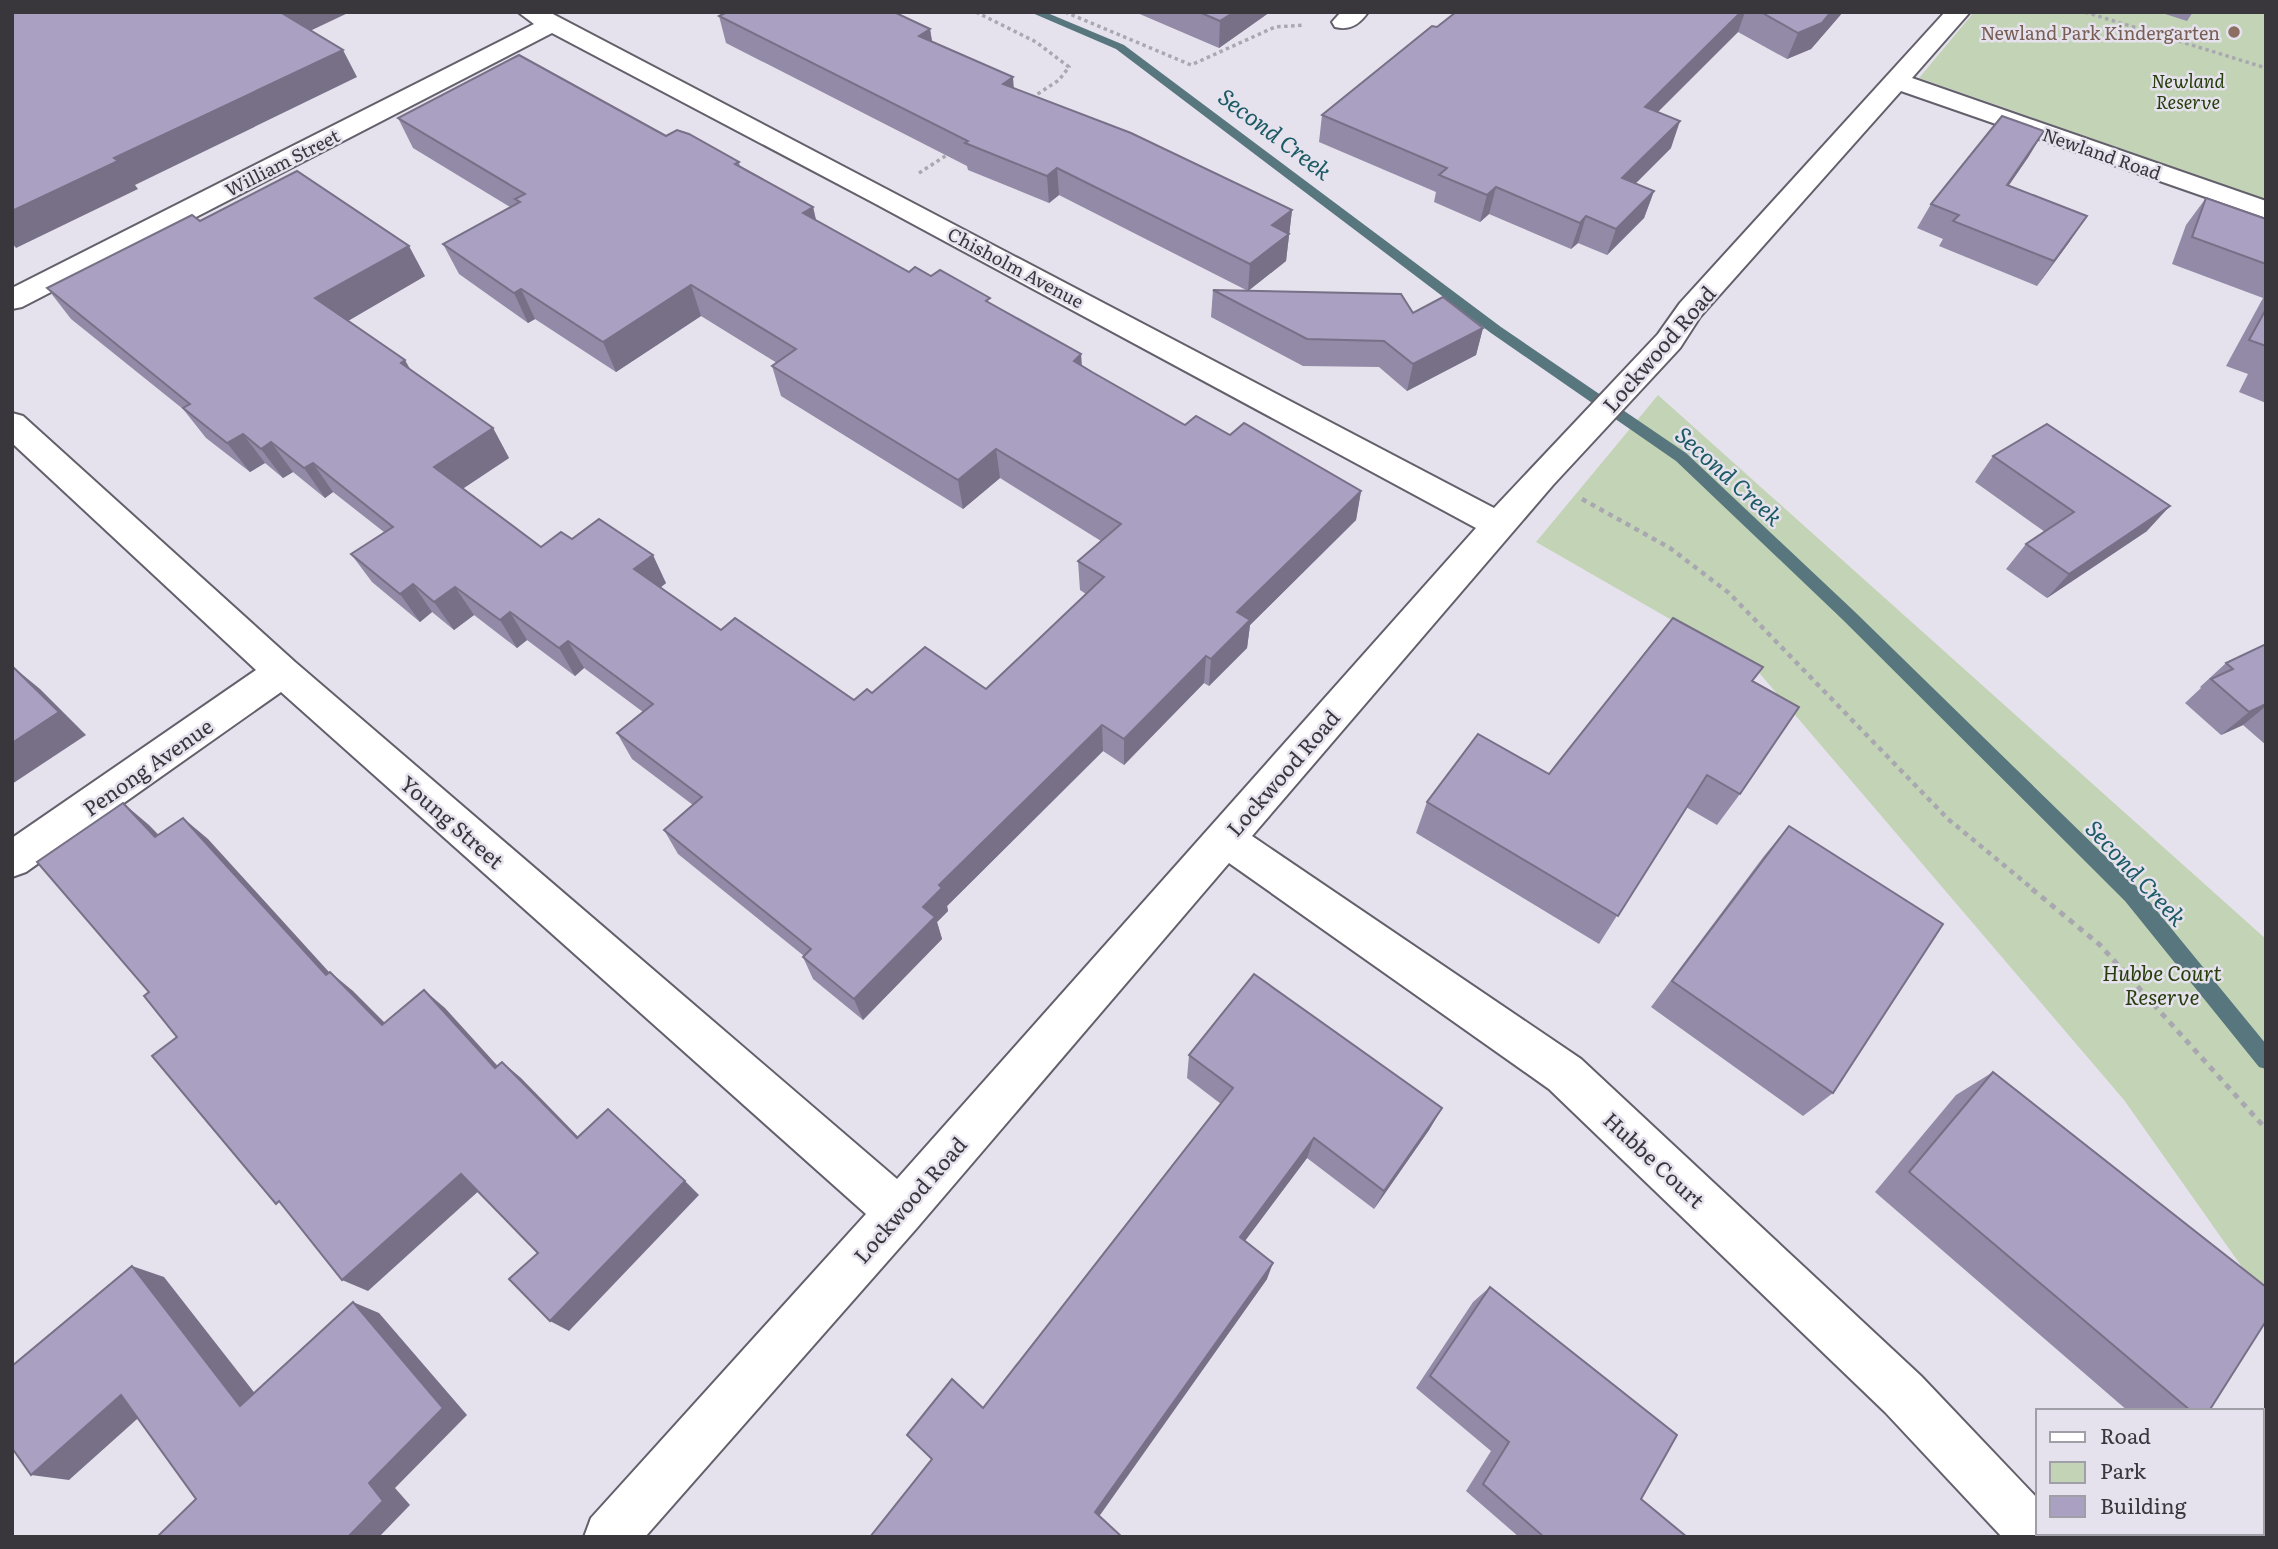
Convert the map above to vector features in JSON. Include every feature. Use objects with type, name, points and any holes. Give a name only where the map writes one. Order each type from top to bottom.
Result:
[{"type":"street","name":"Lockwood Road","points":[[610,1537],[899,1212],[1542,477],[1669,341],[1690,310],[1898,82],[1958,12]]},
{"type":"street","name":"Chisholm Avenue","points":[[541,18],[884,197],[1500,526]]},
{"type":"street","name":"William Street","points":[[12,300],[541,18]]},
{"type":"street","name":"Newland Road","points":[[1898,82],[2266,210]]},
{"type":"street","name":"Young Street","points":[[12,424],[282,672],[899,1212]]},
{"type":"street","name":"Penong Avenue","points":[[12,860],[282,672]]},
{"type":"street","name":"Hubbe Court","points":[[1224,838],[1564,1074],[1903,1394],[2036,1535]]},
{"type":"path","points":[[976,12],[1018,31],[1054,52],[1069,67],[1059,80],[1024,103]]},
{"type":"path","points":[[1065,12],[1191,65],[1275,27],[1350,17]]},
{"type":"path","points":[[2085,12],[2266,68]]},
{"type":"path","points":[[884,197],[955,150]]},
{"type":"path","points":[[1542,477],[1670,548],[1729,593],[1948,819],[2100,945],[2266,1129]]},
{"type":"green space","name":"Newland Reserve","points":[[1974,12],[2266,12],[2266,199],[1919,78]]},
{"type":"green space","name":"Hubbe Court Reserve","points":[[1658,395],[2266,939],[2266,1301],[2124,1100],[1755,668],[1536,542]]},
{"type":"building","points":[[12,12],[280,12],[343,50],[114,158],[118,161],[12,211]]},
{"type":"building","points":[[727,12],[894,12],[930,29],[919,36],[1013,77],[1003,84],[1131,133],[1292,210],[1272,225],[1289,234],[1250,264],[1057,168],[1047,176],[965,143],[968,141],[719,16]]},
{"type":"building","points":[[1199,12],[1234,12],[1220,21]]},
{"type":"building","points":[[1456,12],[1741,12],[1645,107],[1680,121],[1622,178],[1654,191],[1616,229],[1586,216],[1580,223],[1496,187],[1487,195],[1439,175],[1447,168],[1322,115],[1432,26],[1437,27]]},
{"type":"building","points":[[1761,12],[1831,12],[1822,23],[1798,33]]},
{"type":"building","points":[[519,55],[666,136],[677,130],[689,134],[739,162],[735,164],[813,207],[803,213],[909,272],[915,267],[931,276],[940,270],[990,298],[986,301],[1081,354],[1074,361],[1185,425],[1196,416],[1230,435],[1244,423],[1361,491],[1237,612],[1250,620],[1211,659],[1206,656],[1124,739],[1102,725],[939,885],[942,888],[923,907],[935,917],[854,999],[803,957],[811,949],[664,830],[702,797],[617,733],[653,704],[568,641],[559,648],[510,612],[500,620],[455,587],[434,602],[413,584],[400,594],[351,554],[393,527],[313,463],[304,468],[271,442],[261,449],[243,434],[227,443],[183,408],[190,404],[47,288],[192,215],[200,221],[297,171],[409,246],[315,298],[405,360],[401,363],[493,428],[434,467],[541,547],[561,532],[572,539],[599,519],[653,555],[634,569],[721,630],[735,618],[854,700],[867,689],[872,693],[925,647],[986,689],[1104,577],[1078,561],[1121,524],[996,449],[958,480],[772,366],[796,349],[691,285],[603,342],[521,289],[514,293],[443,244],[520,202],[515,199],[525,194],[398,118]]},
{"type":"building","points":[[2002,116],[2044,131],[2007,185],[2087,216],[2054,261],[1953,221],[1959,215],[1931,204]]},
{"type":"building","points":[[2206,198],[2266,219],[2266,264],[2192,237]]},
{"type":"building","points":[[1213,290],[1401,294],[1413,313],[1443,297],[1483,328],[1413,364],[1384,341],[1307,339]]},
{"type":"building","points":[[2266,309],[2266,346],[2249,340]]},
{"type":"building","points":[[2047,424],[2170,506],[2069,574],[2026,544],[2074,512],[1993,456]]},
{"type":"building","points":[[1673,618],[1763,667],[1752,681],[1799,707],[1740,794],[1707,775],[1618,916],[1427,802],[1478,734],[1549,774]]},
{"type":"building","points":[[2266,644],[2266,704],[2249,712],[2211,679],[2233,669],[2226,663]]},
{"type":"building","points":[[12,666],[59,712],[12,743]]},
{"type":"building","points":[[123,803],[155,837],[183,818],[326,975],[330,972],[382,1025],[424,990],[495,1068],[502,1062],[577,1138],[608,1109],[685,1181],[550,1321],[509,1279],[538,1253],[461,1174],[342,1280],[279,1201],[276,1204],[152,1056],[177,1037],[144,996],[149,992],[37,862]]},
{"type":"building","points":[[1789,826],[1943,924],[1833,1093],[1672,981]]},
{"type":"building","points":[[1254,974],[1442,1108],[1384,1191],[1314,1138],[1240,1237],[1273,1263],[1095,1512],[1122,1537],[870,1537],[932,1459],[907,1435],[952,1379],[983,1408],[1233,1088],[1189,1055]]},
{"type":"building","points":[[1993,1072],[2266,1287],[2266,1321],[2210,1409],[2189,1409],[1909,1172]]},
{"type":"building","points":[[132,1266],[240,1406],[353,1302],[443,1408],[369,1483],[383,1501],[348,1537],[157,1537],[196,1499],[121,1395],[31,1475],[12,1448],[12,1366]]},
{"type":"building","points":[[1490,1287],[1677,1435],[1641,1499],[1687,1537],[1544,1537],[1483,1484],[1509,1442],[1430,1376]]},
{"type":"waterway","name":"Second Creek","points":[[1035,12],[1120,47],[1496,330],[1681,457],[1849,616],[2132,895],[2266,1060]]},
{"type":"place","name":"Newland Park Kindergarten","points":[[2234,32]]}]
